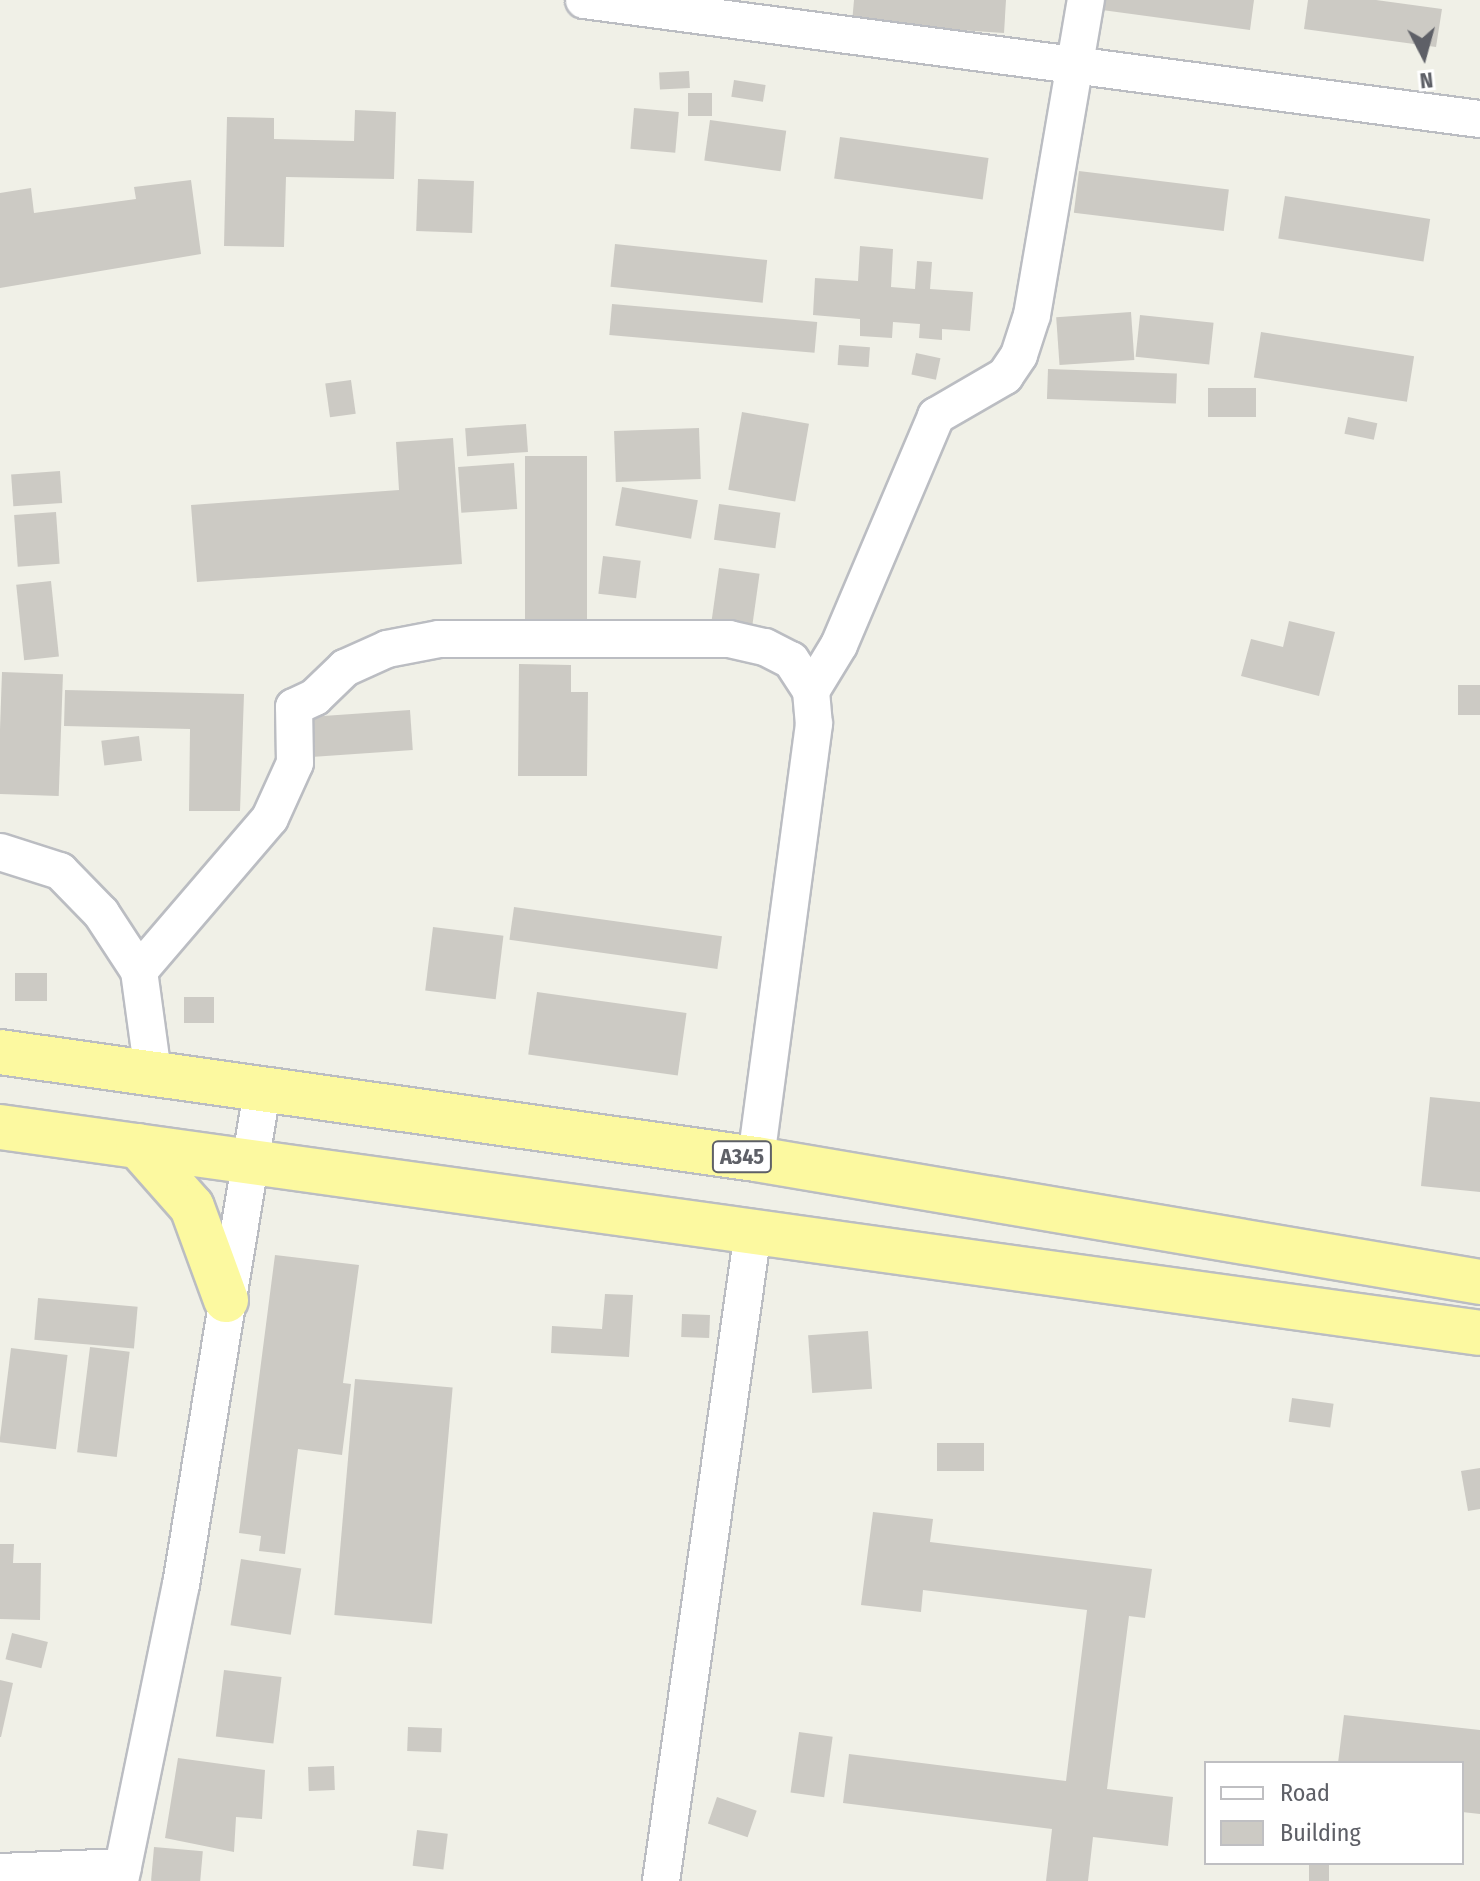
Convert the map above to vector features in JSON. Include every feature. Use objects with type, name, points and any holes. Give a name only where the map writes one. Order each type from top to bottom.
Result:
[{"type":"highway","name":"A345","points":[[0,1052],[756,1159],[1480,1282]]},
{"type":"highway","points":[[0,1127],[1480,1333]]},
{"type":"highway","points":[[138,1146],[192,1207],[226,1300]]},
{"type":"street","points":[[584,0],[1480,119]]},
{"type":"street","points":[[811,691],[839,645],[936,416],[1005,376],[1019,355],[1032,315],[1086,0]]},
{"type":"street","points":[[139,971],[276,808],[295,763],[294,707],[315,697],[345,668],[387,649],[439,639],[729,639],[765,647],[791,660],[811,691],[814,724],[756,1159]]},
{"type":"street","points":[[0,852],[60,871],[101,913],[139,971],[153,1073]]},
{"type":"street","points":[[0,1872],[121,1874],[181,1585],[248,1161],[262,1091]]},
{"type":"street","points":[[661,1881],[753,1231]]},
{"type":"building","points":[[854,0],[1006,0],[1004,33],[852,23]]},
{"type":"building","points":[[1103,0],[1254,0],[1250,30],[1102,10]]},
{"type":"building","points":[[1308,0],[1376,0],[1442,9],[1436,47],[1304,29]]},
{"type":"building","points":[[689,71],[690,88],[660,90],[659,73]]},
{"type":"building","points":[[734,80],[766,85],[763,102],[731,97]]},
{"type":"building","points":[[688,93],[712,93],[712,116],[688,116]]},
{"type":"building","points":[[634,108],[679,112],[675,153],[630,149]]},
{"type":"building","points":[[355,110],[396,112],[394,179],[286,177],[284,247],[224,246],[227,117],[274,118],[274,139],[354,141]]},
{"type":"building","points":[[710,120],[786,131],[781,171],[704,161]]},
{"type":"building","points":[[840,137],[989,158],[983,199],[834,179]]},
{"type":"building","points":[[1079,171],[1229,189],[1224,231],[1074,213]]},
{"type":"building","points":[[418,179],[474,181],[472,233],[416,231]]},
{"type":"building","points":[[191,180],[201,254],[0,288],[0,193],[31,188],[34,213],[136,199],[134,187]]},
{"type":"building","points":[[1285,196],[1430,219],[1423,261],[1278,238]]},
{"type":"building","points":[[615,244],[767,260],[763,303],[611,287]]},
{"type":"building","points":[[860,246],[893,249],[891,287],[915,289],[917,261],[932,262],[930,289],[973,292],[970,331],[942,329],[942,340],[919,338],[920,324],[893,322],[892,338],[860,336],[860,319],[813,315],[815,278],[858,281]]},
{"type":"building","points":[[612,304],[817,322],[815,353],[609,335]]},
{"type":"building","points":[[1131,312],[1134,360],[1060,365],[1056,317]]},
{"type":"building","points":[[1140,315],[1214,323],[1209,365],[1136,357]]},
{"type":"building","points":[[1261,332],[1414,356],[1407,402],[1254,377]]},
{"type":"building","points":[[839,345],[870,347],[869,367],[838,365]]},
{"type":"building","points":[[916,353],[940,358],[936,380],[911,375]]},
{"type":"building","points":[[1048,369],[1177,374],[1176,403],[1047,399]]},
{"type":"building","points":[[351,380],[356,414],[330,417],[325,384]]},
{"type":"building","points":[[1208,388],[1256,388],[1256,417],[1208,417]]},
{"type":"building","points":[[742,412],[809,424],[795,502],[728,490]]},
{"type":"building","points":[[1348,417],[1377,423],[1374,440],[1344,434]]},
{"type":"building","points":[[526,424],[528,452],[467,456],[465,428]]},
{"type":"building","points":[[699,428],[701,479],[616,482],[614,431]]},
{"type":"building","points":[[453,438],[462,564],[197,582],[191,505],[399,490],[396,442]]},
{"type":"building","points":[[525,456],[587,456],[587,626],[525,626]]},
{"type":"building","points":[[514,463],[517,509],[461,513],[458,467]]},
{"type":"building","points":[[60,471],[62,503],[13,506],[11,474]]},
{"type":"building","points":[[622,487],[698,500],[691,539],[615,525]]},
{"type":"building","points":[[719,504],[780,513],[775,548],[714,540]]},
{"type":"building","points":[[56,512],[60,564],[18,567],[14,515]]},
{"type":"building","points":[[603,556],[641,561],[636,598],[598,594]]},
{"type":"building","points":[[719,568],[760,574],[750,640],[710,634]]},
{"type":"building","points":[[51,581],[59,657],[24,660],[16,585]]},
{"type":"building","points":[[1289,621],[1335,632],[1319,696],[1241,676],[1251,639],[1283,647]]},
{"type":"building","points":[[519,664],[571,665],[571,692],[588,692],[587,776],[518,776]]},
{"type":"building","points":[[2,672],[63,674],[59,796],[0,794]]},
{"type":"building","points":[[1458,685],[1480,685],[1480,715],[1458,715]]},
{"type":"building","points":[[65,690],[244,694],[240,811],[189,811],[190,729],[64,726]]},
{"type":"building","points":[[410,710],[413,750],[304,758],[301,718]]},
{"type":"building","points":[[139,736],[142,761],[104,765],[101,741]]},
{"type":"building","points":[[514,907],[722,936],[717,969],[509,940]]},
{"type":"building","points":[[433,927],[503,936],[496,999],[425,991]]},
{"type":"building","points":[[15,973],[47,973],[47,1001],[15,1001]]},
{"type":"building","points":[[537,992],[687,1013],[678,1075],[528,1054]]},
{"type":"building","points":[[184,997],[214,997],[214,1023],[184,1023]]},
{"type":"building","points":[[1430,1097],[1480,1102],[1480,1192],[1421,1186]]},
{"type":"building","points":[[275,1255],[359,1265],[343,1383],[351,1384],[342,1455],[298,1449],[285,1554],[259,1551],[261,1536],[239,1533]]},
{"type":"building","points":[[605,1294],[633,1295],[629,1357],[551,1353],[552,1326],[602,1329]]},
{"type":"building","points":[[38,1298],[138,1307],[134,1349],[34,1340]]},
{"type":"building","points":[[682,1314],[710,1315],[709,1338],[681,1337]]},
{"type":"building","points":[[868,1331],[872,1389],[812,1393],[808,1335]]},
{"type":"building","points":[[90,1347],[130,1352],[117,1457],[77,1452]]},
{"type":"building","points":[[11,1348],[68,1355],[56,1449],[0,1442]]},
{"type":"building","points":[[355,1379],[453,1388],[432,1624],[334,1615]]},
{"type":"building","points":[[1292,1398],[1334,1404],[1330,1428],[1289,1422]]},
{"type":"building","points":[[937,1443],[984,1443],[984,1471],[937,1471]]},
{"type":"building","points":[[1480,1468],[1480,1509],[1468,1511],[1461,1471]]},
{"type":"building","points":[[873,1512],[933,1519],[930,1542],[1152,1569],[1145,1618],[1129,1616],[1107,1789],[1173,1797],[1168,1846],[1093,1837],[1088,1881],[1046,1881],[1052,1829],[843,1803],[849,1754],[1066,1781],[1087,1610],[923,1590],[921,1612],[861,1605]]},
{"type":"building","points":[[0,1544],[14,1544],[13,1563],[41,1563],[40,1620],[0,1619]]},
{"type":"building","points":[[241,1559],[301,1569],[291,1635],[231,1625]]},
{"type":"building","points":[[12,1633],[48,1642],[41,1668],[5,1659]]},
{"type":"building","points":[[224,1670],[282,1677],[273,1744],[216,1737]]},
{"type":"building","points":[[0,1680],[13,1683],[1,1737],[0,1737]]},
{"type":"building","points":[[1344,1715],[1480,1730],[1480,1814],[1464,1812],[1464,1761],[1338,1761]]},
{"type":"building","points":[[408,1727],[442,1728],[441,1752],[407,1751]]},
{"type":"building","points":[[799,1732],[833,1737],[824,1797],[791,1792]]},
{"type":"building","points":[[178,1758],[265,1770],[262,1819],[236,1817],[234,1852],[165,1838]]},
{"type":"building","points":[[334,1766],[335,1790],[309,1791],[308,1767]]},
{"type":"building","points":[[717,1797],[757,1811],[748,1837],[708,1823]]},
{"type":"building","points":[[417,1830],[448,1834],[443,1870],[413,1866]]},
{"type":"building","points":[[154,1847],[203,1851],[200,1881],[151,1881]]},
{"type":"building","points":[[1309,1865],[1329,1865],[1329,1881],[1309,1881]]}]
